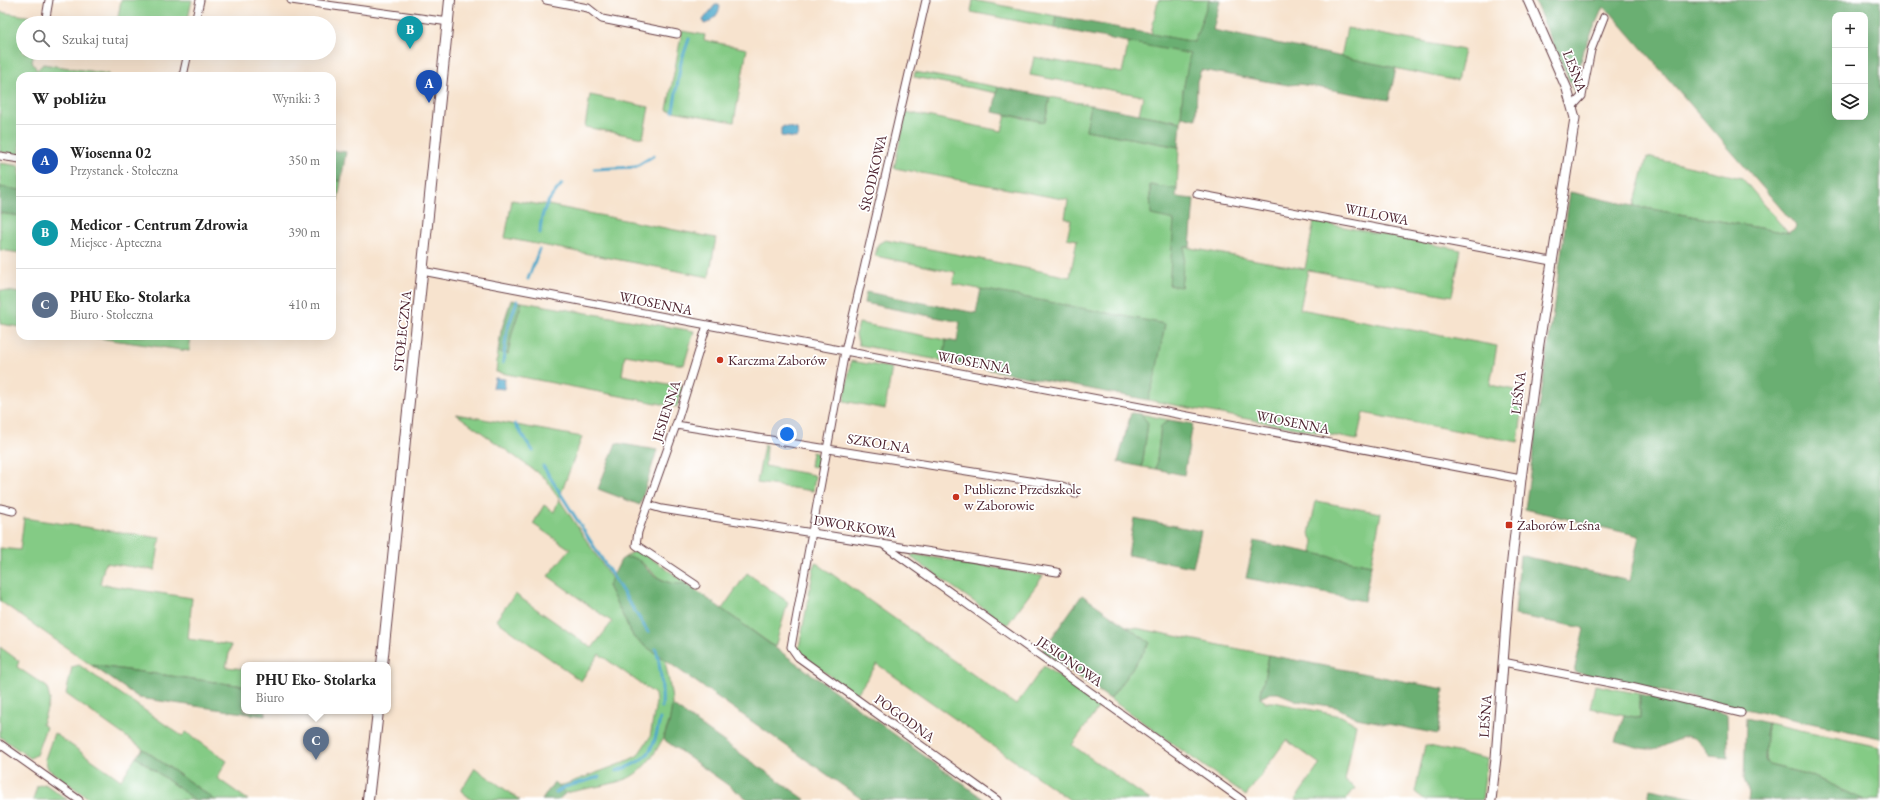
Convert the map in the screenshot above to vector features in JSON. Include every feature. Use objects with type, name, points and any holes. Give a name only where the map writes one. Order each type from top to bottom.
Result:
[{"type":"main road","name":"STOŁECZNA","points":[[382,662],[449,22],[450,0]]},
{"type":"main road","points":[[368,800],[378,714]]},
{"type":"street","points":[[46,16],[49,0]]},
{"type":"street","points":[[197,16],[200,0]]},
{"type":"street","points":[[291,0],[449,22]]},
{"type":"street","points":[[546,0],[588,8],[602,20],[677,34]]},
{"type":"street","name":"ŚRODKOWA","points":[[798,658],[791,648],[845,351],[926,0]]},
{"type":"street","name":"LEŚNA","points":[[1491,800],[1496,758],[1508,596],[1521,479],[1552,261],[1575,118],[1573,106],[1552,50],[1528,0]]},
{"type":"street","points":[[1573,106],[1582,96],[1591,50],[1604,17]]},
{"type":"street","points":[[184,72],[186,60]]},
{"type":"street","points":[[0,156],[16,158]]},
{"type":"street","name":"WILLOWA","points":[[1197,194],[1552,261]]},
{"type":"street","name":"WIOSENNA","points":[[422,271],[1521,479]]},
{"type":"street","name":"JESIENNA","points":[[696,585],[636,545],[638,532],[676,425],[707,325]]},
{"type":"street","name":"SZKOLNA","points":[[676,425],[1062,486],[1068,488],[1075,494]]},
{"type":"street","name":"DWORKOWA","points":[[648,505],[662,509],[1057,572]]},
{"type":"street","points":[[0,508],[14,511]]},
{"type":"street","name":"JESIONOWA","points":[[881,543],[1242,800]]},
{"type":"street","name":"POGODNA","points":[[798,658],[997,800]]},
{"type":"street","points":[[1503,662],[1631,687],[1740,713]]},
{"type":"street","points":[[0,744],[79,800]]},
{"type":"green space","points":[[121,0],[192,0],[189,16],[118,16]]},
{"type":"green space","points":[[973,0],[1056,16],[1054,28],[971,12]]},
{"type":"green space","points":[[1158,0],[1209,0],[1194,42],[1151,34]]},
{"type":"green space","points":[[1209,0],[1220,0],[1213,30],[1396,68],[1389,100],[1299,84],[1288,85],[1201,70],[1197,81],[1196,119],[1181,116],[1183,91],[1190,54],[1054,28],[1056,16],[1194,42]]},
{"type":"green space","points":[[1534,0],[1880,0],[1880,738],[1574,672],[1584,628],[1515,615],[1520,555],[1629,581],[1639,536],[1525,509],[1570,192],[1634,206],[1788,233],[1797,227],[1611,13],[1603,7],[1584,50],[1574,92]]},
{"type":"green space","points":[[0,12],[26,16],[16,16],[16,60],[32,60],[32,62],[37,70],[43,64],[96,72],[16,72],[16,154],[0,152]]},
{"type":"green space","points":[[1347,28],[1464,50],[1457,81],[1341,57]]},
{"type":"green space","points":[[682,31],[705,35],[704,40],[747,49],[734,122],[667,110]]},
{"type":"green space","points":[[1129,41],[1191,54],[1183,90],[1181,122],[1139,114],[1143,96],[1030,75],[1034,57],[1122,73]]},
{"type":"green space","points":[[915,72],[998,87],[997,93],[914,77]]},
{"type":"green space","points":[[998,87],[1050,97],[1045,122],[993,112]]},
{"type":"green space","points":[[590,95],[649,107],[643,138],[585,127]]},
{"type":"green space","points":[[1050,97],[1091,105],[1086,130],[1179,147],[1177,189],[1150,185],[1150,200],[1152,211],[1174,220],[1181,287],[1185,247],[1305,269],[1314,221],[1461,250],[1452,296],[1308,270],[1300,309],[1497,346],[1490,385],[1525,392],[1518,442],[1363,413],[1357,440],[1148,400],[1156,373],[1164,324],[953,284],[955,272],[875,256],[878,244],[885,240],[1070,277],[1077,240],[1067,238],[1071,220],[1065,218],[1068,200],[894,168],[906,112],[1002,131],[1006,115],[1045,122]]},
{"type":"green space","points":[[1091,105],[1181,122],[1179,147],[1086,130]]},
{"type":"green space","points":[[336,151],[346,152],[341,181],[336,180]]},
{"type":"green space","points":[[1647,157],[1742,178],[1788,233],[1634,206]]},
{"type":"green space","points":[[0,163],[16,165],[16,189],[0,187]]},
{"type":"green space","points":[[336,180],[341,181],[336,211]]},
{"type":"green space","points":[[1150,185],[1177,189],[1176,197],[1194,199],[1190,247],[1185,247],[1181,287],[1169,285],[1174,220],[1151,215]]},
{"type":"green space","points":[[0,187],[16,189],[16,215],[0,213]]},
{"type":"green space","points":[[512,200],[541,205],[543,204],[716,238],[709,277],[505,238]]},
{"type":"green space","points":[[0,213],[16,215],[16,252],[0,250]]},
{"type":"green space","points":[[981,289],[1165,324],[1156,373],[1148,400],[944,361],[946,340],[957,342],[960,322],[864,303],[866,292],[976,313]]},
{"type":"green space","points":[[0,290],[16,292],[16,326],[0,324]]},
{"type":"green space","points":[[511,300],[522,302],[512,333],[508,354],[498,352],[501,331]]},
{"type":"green space","points":[[522,302],[694,331],[684,365],[625,355],[622,375],[683,387],[677,407],[496,372],[498,352],[508,354],[512,333]]},
{"type":"green space","points":[[859,323],[946,340],[944,361],[859,345],[856,335]]},
{"type":"green space","points":[[112,340],[190,340],[189,351]]},
{"type":"green space","points":[[851,361],[892,368],[885,409],[844,401]]},
{"type":"green space","points":[[1131,413],[1141,414],[1148,423],[1142,467],[1118,462]]},
{"type":"green space","points":[[456,414],[582,437],[559,499],[546,479]]},
{"type":"green space","points":[[1141,414],[1169,420],[1161,426],[1156,469],[1142,467],[1148,423]]},
{"type":"green space","points":[[1169,420],[1193,424],[1184,475],[1156,469],[1161,426]]},
{"type":"green space","points":[[616,443],[657,450],[640,505],[598,489]]},
{"type":"green space","points":[[764,445],[766,445],[765,466],[814,475],[813,491],[757,483]]},
{"type":"green space","points":[[812,452],[816,453],[819,457],[817,467],[810,466]]},
{"type":"green space","points":[[559,499],[612,579],[608,586],[634,638],[665,660],[672,700],[671,715],[668,726],[658,748],[643,767],[626,779],[566,793],[558,787],[620,764],[637,756],[650,737],[656,702],[655,694],[599,654],[581,681],[496,620],[515,594],[592,648],[612,622],[548,576],[570,549],[533,524],[544,505],[554,512]]},
{"type":"green space","points":[[1316,501],[1381,513],[1371,565],[1312,553],[1314,542],[1309,534]]},
{"type":"green space","points":[[24,518],[160,538],[155,570],[105,563],[100,584],[192,598],[188,639],[231,645],[226,667],[241,669],[241,686],[91,665],[0,601],[0,548],[20,550]]},
{"type":"green space","points":[[1134,518],[1201,531],[1193,567],[1128,555]]},
{"type":"green space","points":[[1254,541],[1371,565],[1364,601],[1246,578]]},
{"type":"green space","points":[[638,549],[686,583],[676,585],[668,582],[659,578],[640,561],[624,558]]},
{"type":"green space","points":[[912,554],[1043,576],[1007,625],[912,558]]},
{"type":"green space","points":[[624,558],[636,559],[652,574],[670,583],[686,583],[985,800],[863,800],[634,638],[608,586],[621,560]]},
{"type":"green space","points":[[815,562],[1016,705],[1044,666],[1100,706],[1072,745],[1150,800],[1070,800],[877,664],[856,695],[798,653]]},
{"type":"green space","points":[[747,573],[788,602],[775,647],[722,609]]},
{"type":"green space","points":[[1082,595],[1150,643],[1110,699],[1042,651]]},
{"type":"green space","points":[[1126,626],[1269,655],[1260,698],[1266,702],[1274,702],[1341,716],[1356,724],[1345,781],[1355,788],[1346,800],[1295,800],[1320,764],[1286,740],[1246,796],[1110,699],[1150,643]]},
{"type":"green space","points":[[0,647],[19,661],[17,667],[47,687],[50,700],[42,724],[46,727],[36,755],[30,758],[0,737]]},
{"type":"green space","points":[[1269,655],[1444,689],[1438,734],[1357,718],[1336,707],[1298,701],[1278,693],[1270,693],[1260,698]]},
{"type":"green space","points":[[79,665],[182,736],[186,732],[227,761],[217,778],[248,800],[215,800],[66,694],[72,667]]},
{"type":"green space","points":[[91,665],[241,686],[241,713],[139,698]]},
{"type":"green space","points":[[1595,685],[1640,694],[1640,718],[1590,708]]},
{"type":"green space","points":[[1640,694],[1727,714],[1728,758],[1710,756],[1702,745],[1695,739],[1688,737],[1652,749],[1615,741],[1624,715],[1640,718]]},
{"type":"green space","points":[[672,705],[806,800],[749,800],[663,739],[669,724]]},
{"type":"green space","points":[[251,714],[265,714],[265,716]]},
{"type":"green space","points":[[1746,718],[1768,723],[1765,760],[1769,765],[1810,775],[1864,800],[1748,800],[1749,793],[1744,779]]},
{"type":"green space","points":[[1768,723],[1880,747],[1880,800],[1864,800],[1810,775],[1769,765],[1765,760]]},
{"type":"green space","points":[[54,733],[121,780],[136,757],[195,800],[91,800],[48,769],[45,759]]},
{"type":"green space","points":[[1425,745],[1487,759],[1482,800],[1425,800],[1415,792]]},
{"type":"green space","points":[[143,749],[215,800],[195,800],[136,757]]},
{"type":"green space","points":[[475,768],[520,800],[472,800],[461,791]]},
{"type":"green space","points":[[554,782],[566,793],[558,800],[542,800]]},
{"type":"green space","points":[[45,784],[68,800],[33,800],[37,786]]},
{"type":"green space","points":[[1650,789],[1704,800],[1648,800]]},
{"type":"water","points":[[715,5],[719,5],[720,7],[718,12],[712,20],[704,24],[703,20]]},
{"type":"water","points":[[784,126],[797,129],[798,136],[796,138],[781,136],[781,128]]},
{"type":"water","points":[[495,378],[505,379],[504,389],[493,388]]},
{"type":"waterway","points":[[673,111],[681,62],[689,39]]},
{"type":"waterway","points":[[594,169],[635,167],[653,156]]},
{"type":"waterway","points":[[540,233],[543,212],[552,196],[562,184]]},
{"type":"waterway","points":[[528,279],[539,250]]},
{"type":"waterway","points":[[503,363],[507,330],[517,301]]},
{"type":"waterway","points":[[515,424],[533,451]]},
{"type":"waterway","points":[[543,466],[648,632]]},
{"type":"waterway","points":[[656,649],[661,678],[662,707]]},
{"type":"waterway","points":[[616,771],[635,763],[647,754],[655,740],[660,719]]},
{"type":"waterway","points":[[555,793],[565,787],[599,777]]},
{"type":"place","name":"Medicor - Centrum Zdrowia","points":[[410,49]]},
{"type":"place","name":"Wiosenna 02","points":[[429,103]]},
{"type":"place","name":"Karczma Zaborów","points":[[720,360]]},
{"type":"place","name":"Publiczne Przedszkole w Zaborowie","points":[[956,497]]},
{"type":"place","name":"Zaborów Leśna","points":[[1509,525]]},
{"type":"place","name":"PHU Eko- Stolarka","points":[[316,760]]}]
